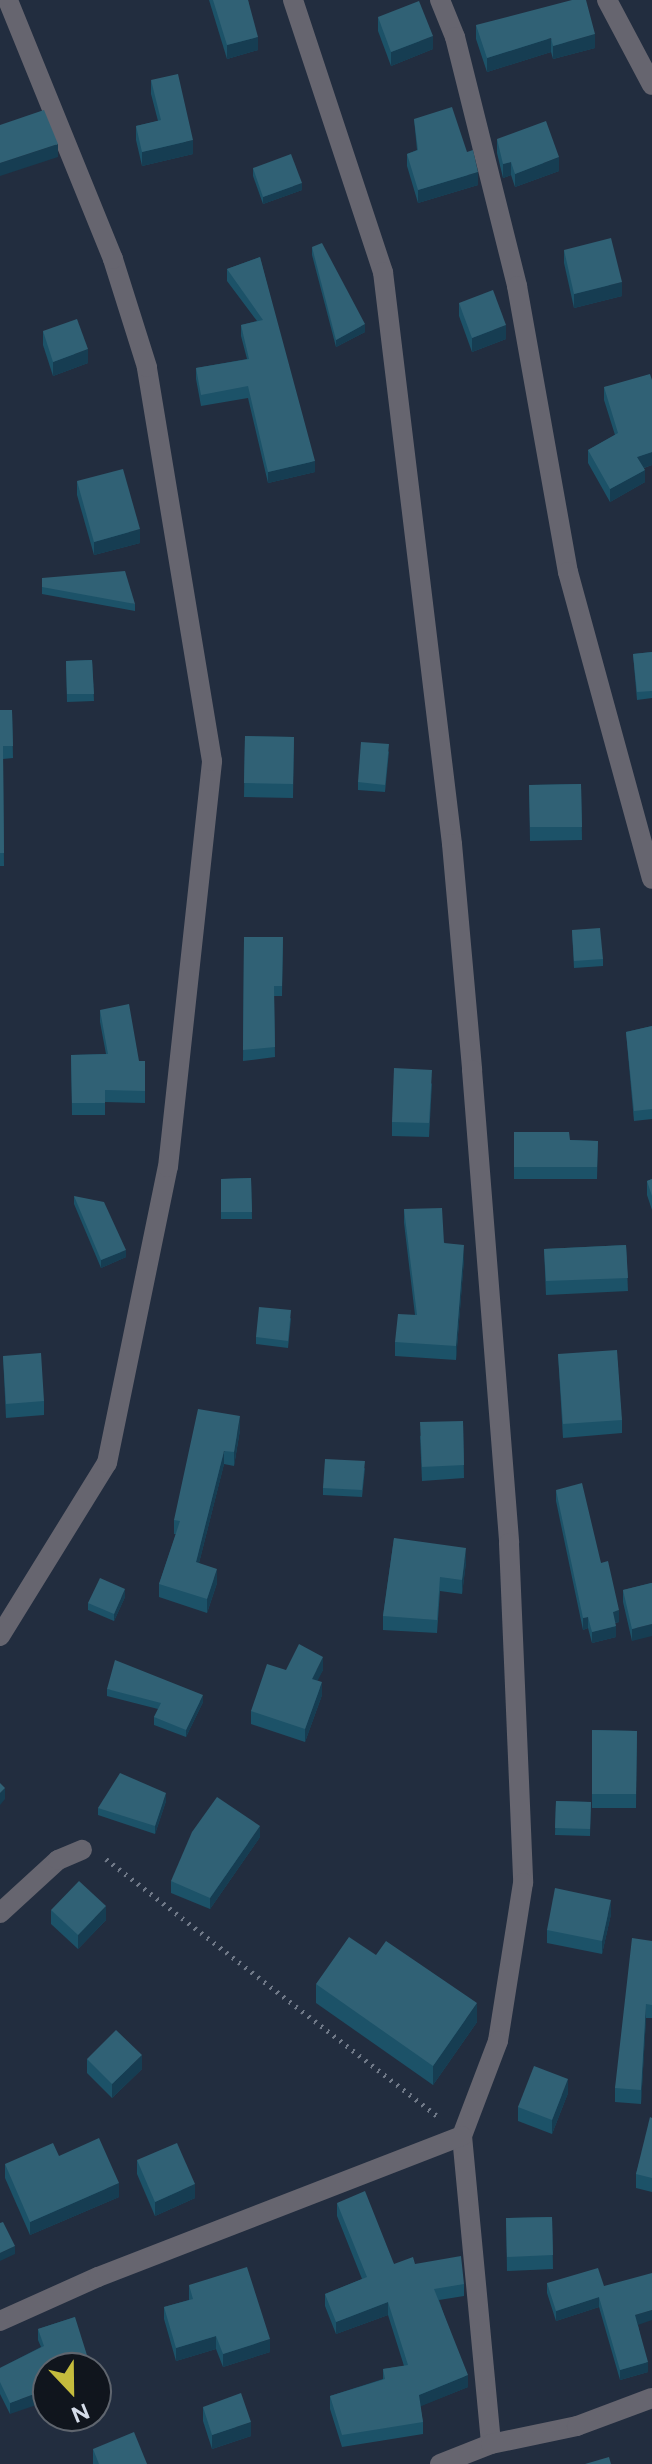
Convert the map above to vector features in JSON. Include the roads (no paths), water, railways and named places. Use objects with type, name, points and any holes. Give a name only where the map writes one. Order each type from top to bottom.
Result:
[{"type":"street","points":[[0,1636],[107,1463],[168,1167],[212,761],[212,736],[147,367],[113,259],[8,0]]},
{"type":"street","points":[[293,0],[383,272],[452,844],[475,1102],[509,1543],[523,1883],[498,2041],[462,2136],[491,2444]]},
{"type":"street","points":[[440,0],[455,37],[517,286],[568,572],[652,879]]},
{"type":"street","points":[[607,0],[652,85]]},
{"type":"street","points":[[0,1913],[58,1860],[82,1850]]},
{"type":"street","points":[[0,2321],[98,2277],[462,2136]]},
{"type":"street","points":[[446,2463],[491,2444],[577,2426],[652,2398]]}]
